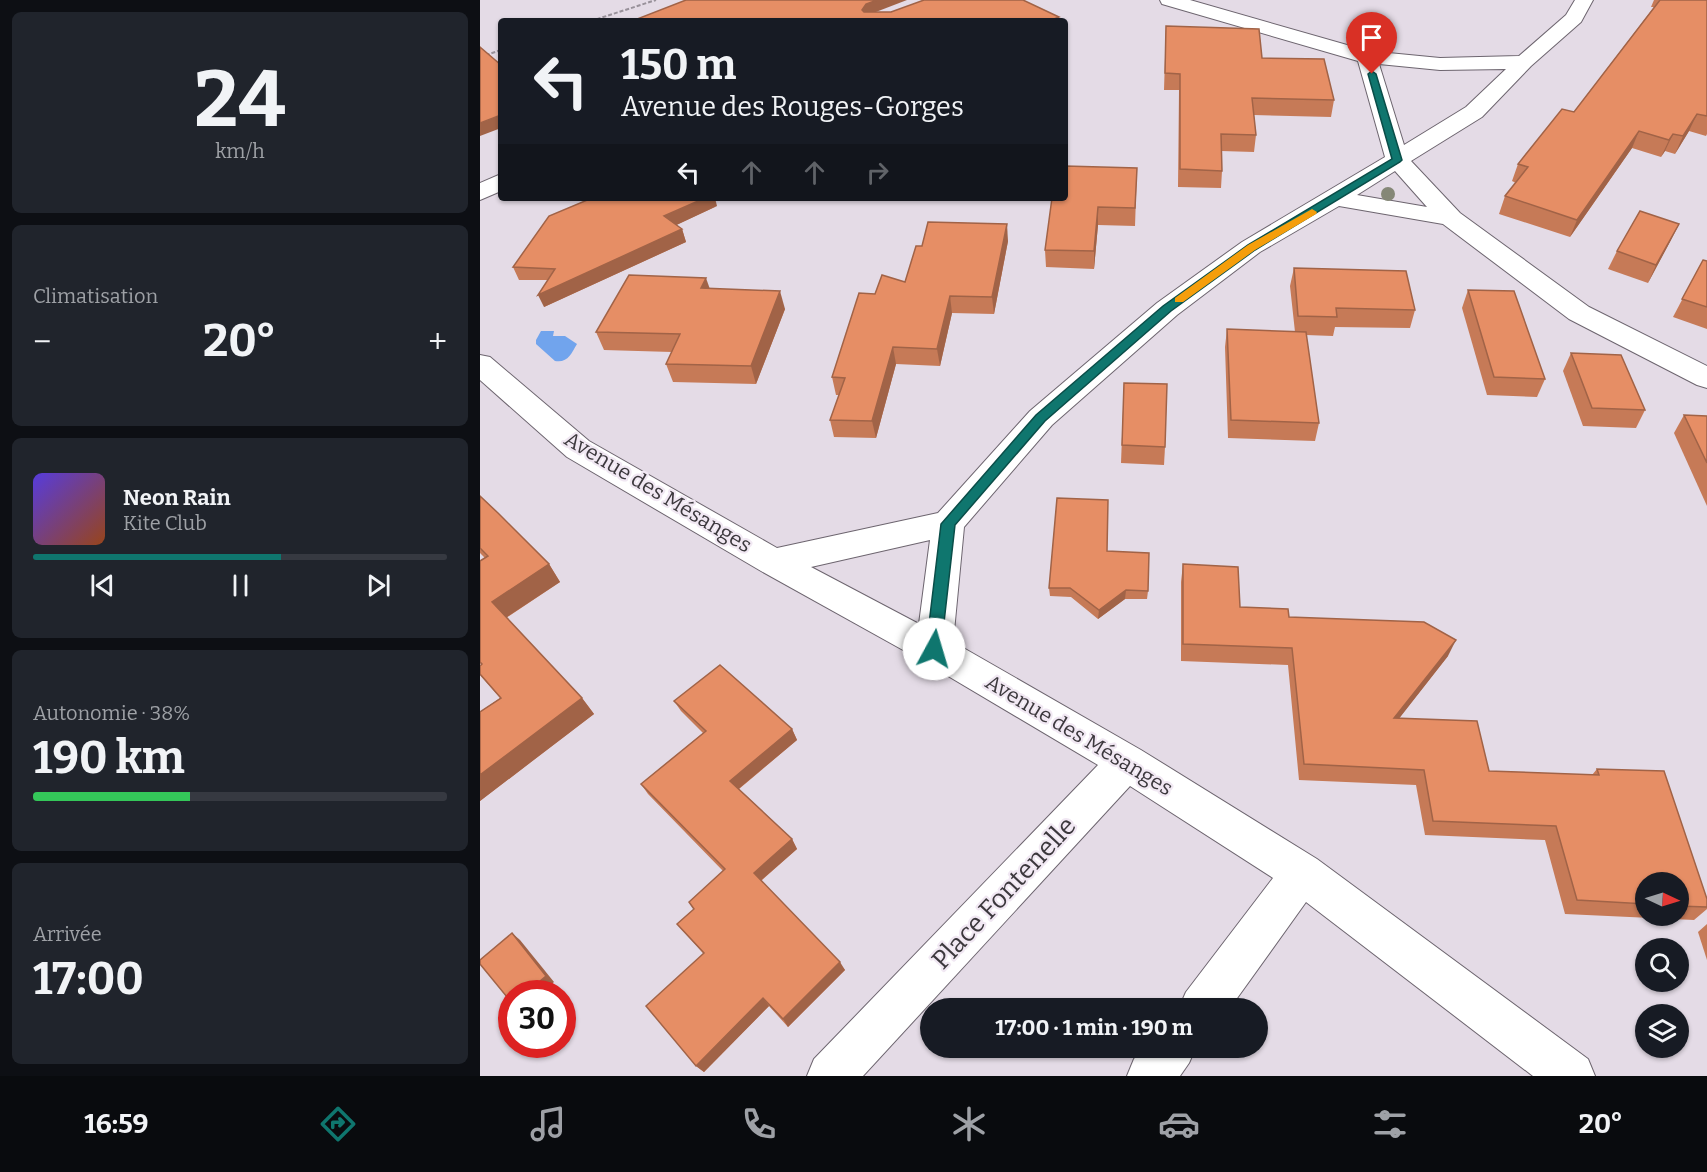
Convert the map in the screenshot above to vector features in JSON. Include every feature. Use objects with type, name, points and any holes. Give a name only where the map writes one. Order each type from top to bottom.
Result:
[{"type":"street","points":[[1170,0],[1367,57],[1440,64],[1524,62]]},
{"type":"street","points":[[934,649],[948,524],[1041,418],[1167,309],[1251,248],[1474,112],[1524,62],[1574,18],[1584,0]]},
{"type":"street","points":[[1367,57],[1397,160],[1451,218],[1579,314],[1707,378]]},
{"type":"street","points":[[480,193],[498,183]]},
{"type":"street","points":[[1335,198],[1451,218]]},
{"type":"street","name":"Avenue des Mésanges","points":[[480,364],[578,449],[773,562],[934,649],[1127,762],[1302,873],[1571,1076]]},
{"type":"street","points":[[773,562],[948,524]]},
{"type":"street","name":"Place Fontenelle","points":[[831,1076],[1127,762]]},
{"type":"street","points":[[1209,998],[1302,873]]},
{"type":"street","points":[[1151,1076],[1165,1058]]},
{"type":"path","points":[[600,18],[656,0]]},
{"type":"path","points":[[480,57],[498,51]]},
{"type":"water","points":[[541,331],[554,331],[553,336],[565,336],[577,344],[566,359],[555,361],[536,344]]},
{"type":"building","points":[[686,0],[877,0],[866,4],[862,10],[864,12],[891,12],[924,0],[1023,0],[1059,17],[1056,18],[640,18]]},
{"type":"building","points":[[1660,0],[1707,0],[1707,116],[1697,114],[1683,136],[1673,134],[1669,140],[1639,131],[1577,220],[1505,196],[1528,167],[1518,164],[1562,109],[1574,112]]},
{"type":"building","points":[[1166,26],[1259,29],[1262,58],[1324,59],[1334,100],[1252,98],[1256,135],[1221,134],[1222,171],[1180,169],[1180,74],[1165,73]]},
{"type":"building","points":[[480,47],[498,62],[498,116],[480,123]]},
{"type":"building","points":[[1068,166],[1137,168],[1135,208],[1098,207],[1094,251],[1045,250],[1052,201],[1068,201]]},
{"type":"building","points":[[585,201],[698,201],[664,216],[682,229],[538,295],[555,269],[513,267],[549,216]]},
{"type":"building","points":[[1640,211],[1679,224],[1656,265],[1617,251]]},
{"type":"building","points":[[928,222],[1007,224],[992,297],[950,296],[937,349],[893,347],[872,421],[830,420],[845,378],[832,377],[859,293],[875,294],[882,275],[905,282],[916,246],[922,246]]},
{"type":"building","points":[[1703,260],[1707,261],[1707,307],[1682,299]]},
{"type":"building","points":[[1294,268],[1406,271],[1415,310],[1336,308],[1337,317],[1298,316]]},
{"type":"building","points":[[629,275],[706,278],[701,288],[780,291],[751,366],[666,364],[680,334],[596,332]]},
{"type":"building","points":[[1468,290],[1514,291],[1545,379],[1494,377]]},
{"type":"building","points":[[1227,329],[1306,332],[1319,423],[1231,420]]},
{"type":"building","points":[[1571,353],[1621,355],[1645,410],[1592,408]]},
{"type":"building","points":[[1124,383],[1167,384],[1165,447],[1122,445]]},
{"type":"building","points":[[1684,415],[1707,416],[1707,463]]},
{"type":"building","points":[[480,496],[549,564],[492,602],[582,698],[480,775],[480,712],[501,698],[480,674],[482,664],[480,662],[480,561],[488,556],[480,548]]},
{"type":"building","points":[[1057,498],[1108,500],[1107,551],[1149,553],[1148,591],[1126,590],[1099,610],[1070,588],[1049,588]]},
{"type":"building","points":[[1183,564],[1238,567],[1240,607],[1288,609],[1289,617],[1424,622],[1456,640],[1394,718],[1477,721],[1489,771],[1599,775],[1597,769],[1664,771],[1707,899],[1707,907],[1689,906],[1689,872],[1635,872],[1635,903],[1577,900],[1556,826],[1433,821],[1424,770],[1304,764],[1292,648],[1183,644]]},
{"type":"building","points":[[720,665],[792,729],[730,781],[792,839],[754,873],[840,962],[783,1019],[763,998],[696,1066],[646,1006],[704,953],[677,924],[694,909],[689,902],[725,869],[641,784],[706,731],[674,701]]},
{"type":"building","points":[[512,933],[546,976],[541,980],[498,980],[498,986],[480,964],[480,960]]},
{"type":"slow traffic","points":[[1179,300],[1251,248],[1312,212]]},
{"type":"route","points":[[934,649],[948,524],[1041,418],[1167,309],[1251,248],[1397,160],[1372,74]]}]
